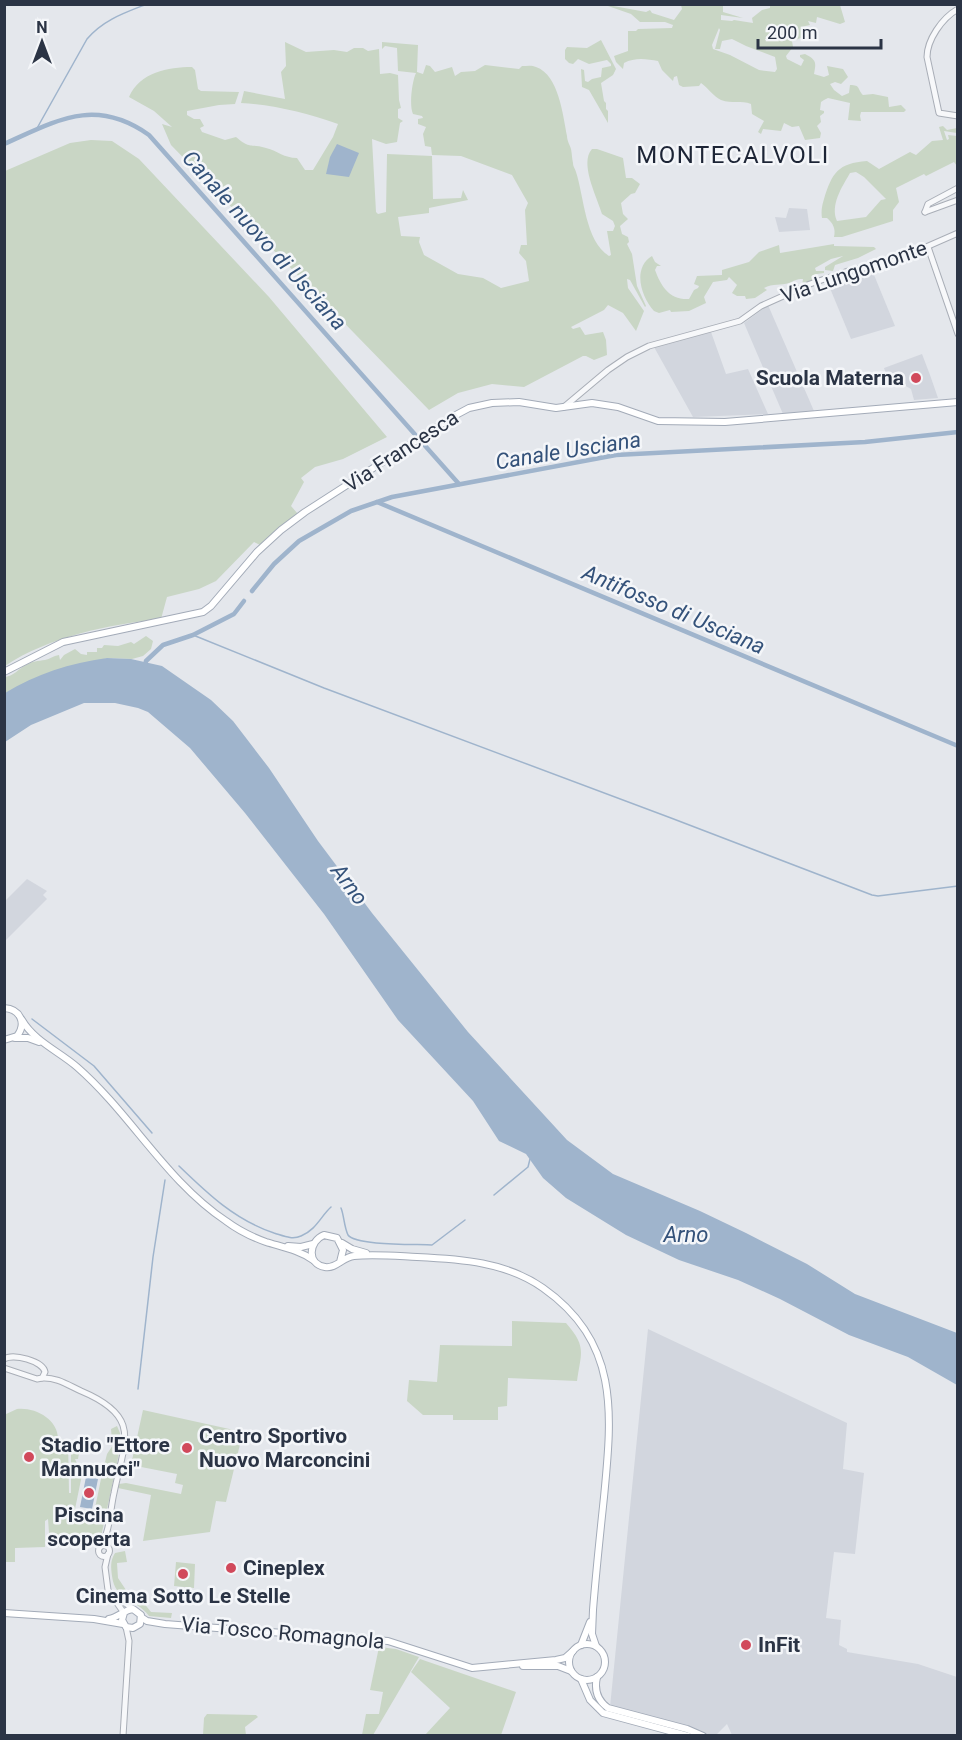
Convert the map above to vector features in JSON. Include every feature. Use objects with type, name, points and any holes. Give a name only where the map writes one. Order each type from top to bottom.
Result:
[{"type":"main road","name":"Via Francesca","points":[[4,672],[63,642],[203,612],[280,530],[459,413],[485,404],[512,402],[564,408],[599,404],[618,407],[658,421],[725,422],[957,402]]},
{"type":"main road","points":[[5,1008],[14,1010],[29,1030],[76,1066],[94,1083],[182,1183],[206,1206],[241,1231],[302,1254],[326,1268],[353,1256],[384,1255]]},
{"type":"main road","points":[[8,1039],[21,1030],[22,1020]]},
{"type":"main road","points":[[8,1039],[28,1038],[51,1048]]},
{"type":"main road","points":[[314,1260],[311,1251],[313,1244],[318,1238],[326,1235],[332,1236],[354,1250],[384,1255],[473,1261],[518,1274],[537,1284],[562,1303],[577,1320],[588,1336],[604,1373],[609,1394],[610,1420],[592,1634],[596,1646],[603,1653],[605,1662],[603,1670],[597,1677],[595,1686],[597,1695],[602,1704],[608,1708],[687,1729],[703,1736]]},
{"type":"main road","points":[[340,1241],[344,1252],[340,1262]]},
{"type":"main road","points":[[279,1245],[299,1247],[313,1244]]},
{"type":"main road","points":[[4,1614],[94,1619],[114,1618],[133,1609],[139,1612],[141,1622],[135,1628],[94,1619]]},
{"type":"main road","points":[[572,1672],[569,1661],[573,1651],[581,1645],[588,1631],[593,1610]]},
{"type":"main road","points":[[124,1613],[122,1619],[125,1625]]},
{"type":"main road","name":"Via Tosco Romagnola","points":[[141,1617],[147,1621],[165,1624],[382,1640],[402,1644],[469,1668],[562,1659],[573,1651]]},
{"type":"main road","name":"Via Tosco Romagnola","points":[[135,1628],[165,1624]]},
{"type":"main road","points":[[581,1645],[596,1646]]},
{"type":"main road","points":[[513,1665],[558,1666],[581,1679],[590,1700],[603,1713],[688,1736]]},
{"type":"main road","points":[[581,1679],[589,1680],[597,1677]]},
{"type":"street","points":[[957,9],[946,18],[927,50],[939,113],[957,116]]},
{"type":"street","points":[[957,188],[928,204],[926,212],[957,200]]},
{"type":"street","name":"Via Lungomonte","points":[[564,408],[608,370],[649,346],[734,323],[768,302],[810,284],[851,270],[885,265],[957,234]]},
{"type":"street","points":[[926,248],[957,334]]},
{"type":"street","points":[[5,1358],[13,1356],[40,1364],[58,1380],[103,1401],[117,1416],[124,1429],[125,1445],[106,1531],[99,1551],[105,1567],[110,1594],[123,1608],[124,1613]]},
{"type":"street","points":[[5,1368],[37,1379],[58,1380]]},
{"type":"street","points":[[42,1378],[45,1368]]},
{"type":"street","points":[[105,1567],[110,1550],[106,1531]]},
{"type":"street","points":[[100,1547],[108,1547]]},
{"type":"street","points":[[101,1555],[108,1554]]},
{"type":"street","points":[[107,1586],[133,1609]]},
{"type":"street","points":[[123,1736],[129,1641],[125,1625]]},
{"type":"street","points":[[129,1641],[135,1628]]},
{"type":"shaded area","points":[[789,208],[807,209],[810,230],[779,232],[775,217],[786,218]]},
{"type":"shaded area","points":[[872,270],[895,326],[851,339],[827,281],[847,274]]},
{"type":"shaded area","points":[[768,305],[814,411],[783,414],[744,323]]},
{"type":"shaded area","points":[[711,332],[726,374],[748,369],[768,414],[693,417],[654,347]]},
{"type":"shaded area","name":"Scuola Materna","points":[[922,354],[938,398],[914,400],[911,389],[904,385],[900,376],[888,380],[884,368]]},
{"type":"shaded area","points":[[27,879],[47,891],[43,895],[47,899],[5,941],[5,901]]},
{"type":"shaded area","points":[[648,1329],[847,1423],[843,1469],[864,1473],[855,1554],[834,1552],[826,1618],[841,1620],[839,1645],[847,1649],[847,1652],[918,1664],[957,1677],[957,1735],[732,1735],[727,1724],[717,1734],[710,1735],[693,1728],[610,1707]]},
{"type":"green space","points":[[681,5],[723,5],[723,12],[743,18],[721,15],[721,20],[753,23],[752,18],[762,10],[770,8],[770,5],[840,5],[845,22],[840,24],[817,17],[816,23],[808,21],[810,25],[801,27],[801,38],[792,41],[793,47],[786,56],[787,59],[801,66],[804,60],[800,55],[805,54],[815,62],[814,74],[824,77],[829,75],[827,66],[843,69],[848,77],[841,84],[835,82],[830,84],[842,96],[849,93],[850,85],[853,85],[863,95],[888,97],[889,107],[901,105],[906,110],[904,112],[861,112],[861,121],[848,120],[850,103],[828,98],[821,102],[820,110],[824,113],[820,116],[821,122],[817,126],[821,133],[820,138],[805,140],[799,126],[792,127],[784,123],[781,131],[763,129],[761,134],[758,132],[764,121],[752,114],[751,104],[721,100],[701,83],[699,86],[683,87],[679,85],[677,76],[673,81],[662,70],[658,61],[632,60],[624,63],[623,69],[614,56],[628,51],[628,31],[672,28],[673,25],[665,22],[640,22],[631,14],[608,6],[646,12],[650,10],[652,13],[674,20],[682,9]],"holes":[[[719,28],[715,49],[720,49],[722,41],[732,39],[775,57],[777,69],[775,72],[759,70],[713,49],[712,45]]]},
{"type":"green space","points":[[601,40],[616,69],[613,75],[601,83],[608,111],[608,123],[589,90],[582,87],[581,69],[584,70],[585,81],[588,82],[601,77],[602,68],[611,66],[611,64],[607,60],[589,64],[578,59],[573,64],[565,59],[567,47],[587,48]]},
{"type":"green space","points":[[285,42],[306,52],[334,50],[347,52],[354,48],[363,48],[368,51],[379,49],[380,74],[398,75],[401,108],[398,109],[398,118],[403,121],[400,123],[397,142],[386,144],[372,139],[376,212],[378,214],[386,212],[387,154],[432,156],[433,199],[461,198],[463,190],[468,200],[429,208],[429,213],[398,217],[401,236],[420,237],[419,242],[424,255],[458,274],[483,278],[501,288],[529,281],[526,261],[519,253],[521,245],[527,245],[525,210],[528,203],[512,175],[461,156],[432,155],[431,147],[425,146],[423,134],[426,127],[418,124],[418,119],[423,118],[413,114],[411,105],[416,73],[398,71],[397,48],[385,46],[382,49],[382,42],[418,45],[417,72],[423,74],[426,65],[435,72],[452,67],[455,76],[461,72],[475,71],[485,65],[519,69],[522,66],[531,66],[544,71],[559,97],[573,166],[590,229],[601,249],[609,256],[611,255],[607,231],[613,231],[615,226],[613,221],[602,214],[590,180],[588,155],[592,149],[597,149],[623,158],[626,178],[632,178],[640,184],[635,193],[621,203],[623,214],[628,219],[620,226],[622,234],[628,237],[627,244],[632,254],[637,286],[646,306],[630,280],[627,279],[628,288],[644,311],[636,331],[623,313],[608,305],[604,310],[571,327],[573,329],[580,327],[585,335],[603,332],[607,355],[594,360],[583,356],[524,387],[492,384],[458,393],[429,410],[171,145],[162,124],[172,127],[154,111],[129,97],[140,82],[147,77],[164,70],[192,67],[195,70],[198,89],[201,91],[239,92],[235,104],[187,111],[187,115],[200,119],[204,126],[200,128],[202,132],[225,140],[236,137],[248,145],[297,158],[305,170],[313,170],[333,137],[338,124],[290,110],[241,103],[244,91],[285,99],[281,72],[286,66]]},
{"type":"green space","points":[[943,126],[947,130],[957,128],[957,133],[944,131],[947,140],[948,135],[957,136],[957,166],[954,162],[896,188],[899,202],[893,210],[893,221],[842,237],[834,237],[834,226],[827,218],[822,218],[824,199],[833,176],[849,164],[867,161],[879,169],[910,152],[916,155],[932,141],[943,140],[939,127]],"holes":[[[856,172],[886,199],[881,200],[866,217],[837,221],[836,202],[850,173]]]},
{"type":"green space","points":[[91,140],[112,141],[139,159],[269,297],[387,437],[343,459],[315,467],[301,478],[304,482],[291,506],[298,514],[260,545],[254,542],[216,581],[199,589],[167,597],[161,619],[101,628],[60,640],[40,647],[5,666],[5,171],[70,143]]},
{"type":"green space","points":[[834,244],[834,246],[874,247],[876,249],[858,258],[835,265],[833,271],[825,270],[825,267],[843,256],[831,259],[815,268],[816,271],[824,271],[824,273],[817,274],[816,279],[802,285],[803,279],[767,286],[764,288],[767,290],[755,298],[746,299],[745,296],[732,293],[737,285],[729,277],[727,280],[713,282],[704,297],[706,303],[689,311],[671,312],[670,310],[659,313],[654,311],[642,291],[640,275],[642,268],[652,256],[661,266],[657,266],[655,270],[667,291],[676,297],[689,299],[699,286],[694,284],[697,276],[722,275],[722,270],[749,262],[759,252],[779,245],[780,253]]},
{"type":"green space","points":[[146,636],[153,641],[151,649],[143,656],[132,659],[107,658],[5,693],[5,677],[31,663],[59,655],[60,660],[75,649],[87,655],[87,652],[97,652],[97,648],[102,648],[104,645],[118,646],[131,642],[134,644]]},
{"type":"green space","points":[[512,1321],[566,1323],[580,1344],[581,1356],[577,1381],[508,1378],[507,1406],[498,1407],[498,1420],[453,1420],[453,1415],[423,1415],[407,1401],[409,1380],[437,1382],[440,1345],[512,1346]]},
{"type":"green space","points":[[17,1409],[38,1412],[50,1420],[58,1439],[68,1439],[69,1493],[71,1493],[71,1453],[78,1450],[84,1452],[84,1454],[79,1453],[78,1459],[75,1459],[79,1468],[89,1464],[87,1471],[83,1470],[75,1509],[94,1513],[102,1474],[99,1473],[99,1466],[105,1462],[115,1442],[112,1441],[111,1429],[117,1426],[121,1444],[101,1537],[95,1546],[50,1547],[48,1519],[45,1521],[45,1547],[15,1548],[15,1562],[5,1562],[4,1415]]},
{"type":"green space","name":"Centro Sportivo Nuovo Marconcini","points":[[143,1410],[243,1432],[226,1502],[216,1501],[210,1532],[143,1541],[151,1495],[118,1488],[119,1484],[126,1483],[181,1494],[183,1485],[175,1483],[177,1474],[131,1465]]},
{"type":"green space","points":[[125,1551],[127,1562],[117,1563],[118,1578],[128,1593],[143,1602],[151,1612],[172,1613],[171,1618],[149,1616],[117,1590],[112,1576],[112,1561],[115,1553]]},
{"type":"green space","points":[[176,1562],[195,1564],[194,1588],[174,1586]]},
{"type":"green space","points":[[379,1647],[396,1649],[419,1657],[373,1735],[362,1735],[366,1714],[379,1714],[383,1692],[370,1690]]},
{"type":"green space","points":[[420,1659],[516,1692],[501,1735],[425,1735],[450,1708],[411,1672]]},
{"type":"green space","points":[[207,1714],[256,1715],[258,1717],[245,1727],[246,1735],[203,1735],[204,1718]]},
{"type":"water","points":[[337,144],[359,153],[349,177],[326,174],[330,157]]},
{"type":"water","name":"Arno","points":[[107,658],[131,659],[162,666],[211,700],[233,721],[372,913],[468,1032],[567,1140],[613,1174],[746,1233],[807,1264],[855,1294],[957,1333],[957,1385],[908,1357],[849,1335],[738,1280],[679,1260],[626,1235],[566,1198],[543,1178],[526,1154],[499,1141],[473,1101],[398,1020],[324,914],[245,813],[190,748],[148,712],[115,703],[84,703],[31,725],[5,742],[5,693],[54,670]]},
{"type":"water","name":"Piscina scoperta","points":[[86,1477],[98,1479],[92,1509],[80,1507]]},
{"type":"waterway","points":[[36,130],[93,32],[122,14],[147,4]]},
{"type":"waterway","points":[[475,4],[499,4]]},
{"type":"waterway","name":"Canale nuovo di Usciana","points":[[4,144],[42,127],[76,116],[111,117],[129,123],[149,135],[459,484]]},
{"type":"waterway","name":"Canale Usciana","points":[[252,591],[274,564],[299,541],[351,511],[392,497],[616,455],[865,442],[958,432]]},
{"type":"waterway","name":"Antifosso di Usciana","points":[[377,502],[958,746]]},
{"type":"waterway","name":"Canale Usciana","points":[[145,666],[146,661],[163,645],[193,635],[234,614],[244,601]]},
{"type":"waterway","points":[[193,635],[324,688],[872,895],[958,886]]},
{"type":"waterway","points":[[32,1019],[94,1066],[152,1133]]},
{"type":"waterway","points":[[494,1195],[528,1167],[530,1159]]},
{"type":"waterway","points":[[179,1166],[234,1213],[260,1228],[285,1236],[294,1238],[306,1233],[331,1207]]},
{"type":"waterway","points":[[138,1389],[153,1257],[165,1180]]},
{"type":"waterway","points":[[341,1208],[348,1235],[353,1239],[374,1243],[432,1245],[465,1220]]},
{"type":"place","name":"Scuola Materna","points":[[916,378]]},
{"type":"place","name":"Centro Sportivo Nuovo Marconcini","points":[[187,1448]]},
{"type":"place","name":"Stadio \"Ettore Mannucci\"","points":[[29,1457]]},
{"type":"place","name":"Piscina scoperta","points":[[89,1493]]},
{"type":"place","name":"Cineplex","points":[[231,1568]]},
{"type":"place","name":"Cinema Sotto Le Stelle","points":[[183,1574]]},
{"type":"place","name":"InFit","points":[[746,1645]]},
{"type":"district","name":"MONTECALVOLI","points":[[733,155]]}]
